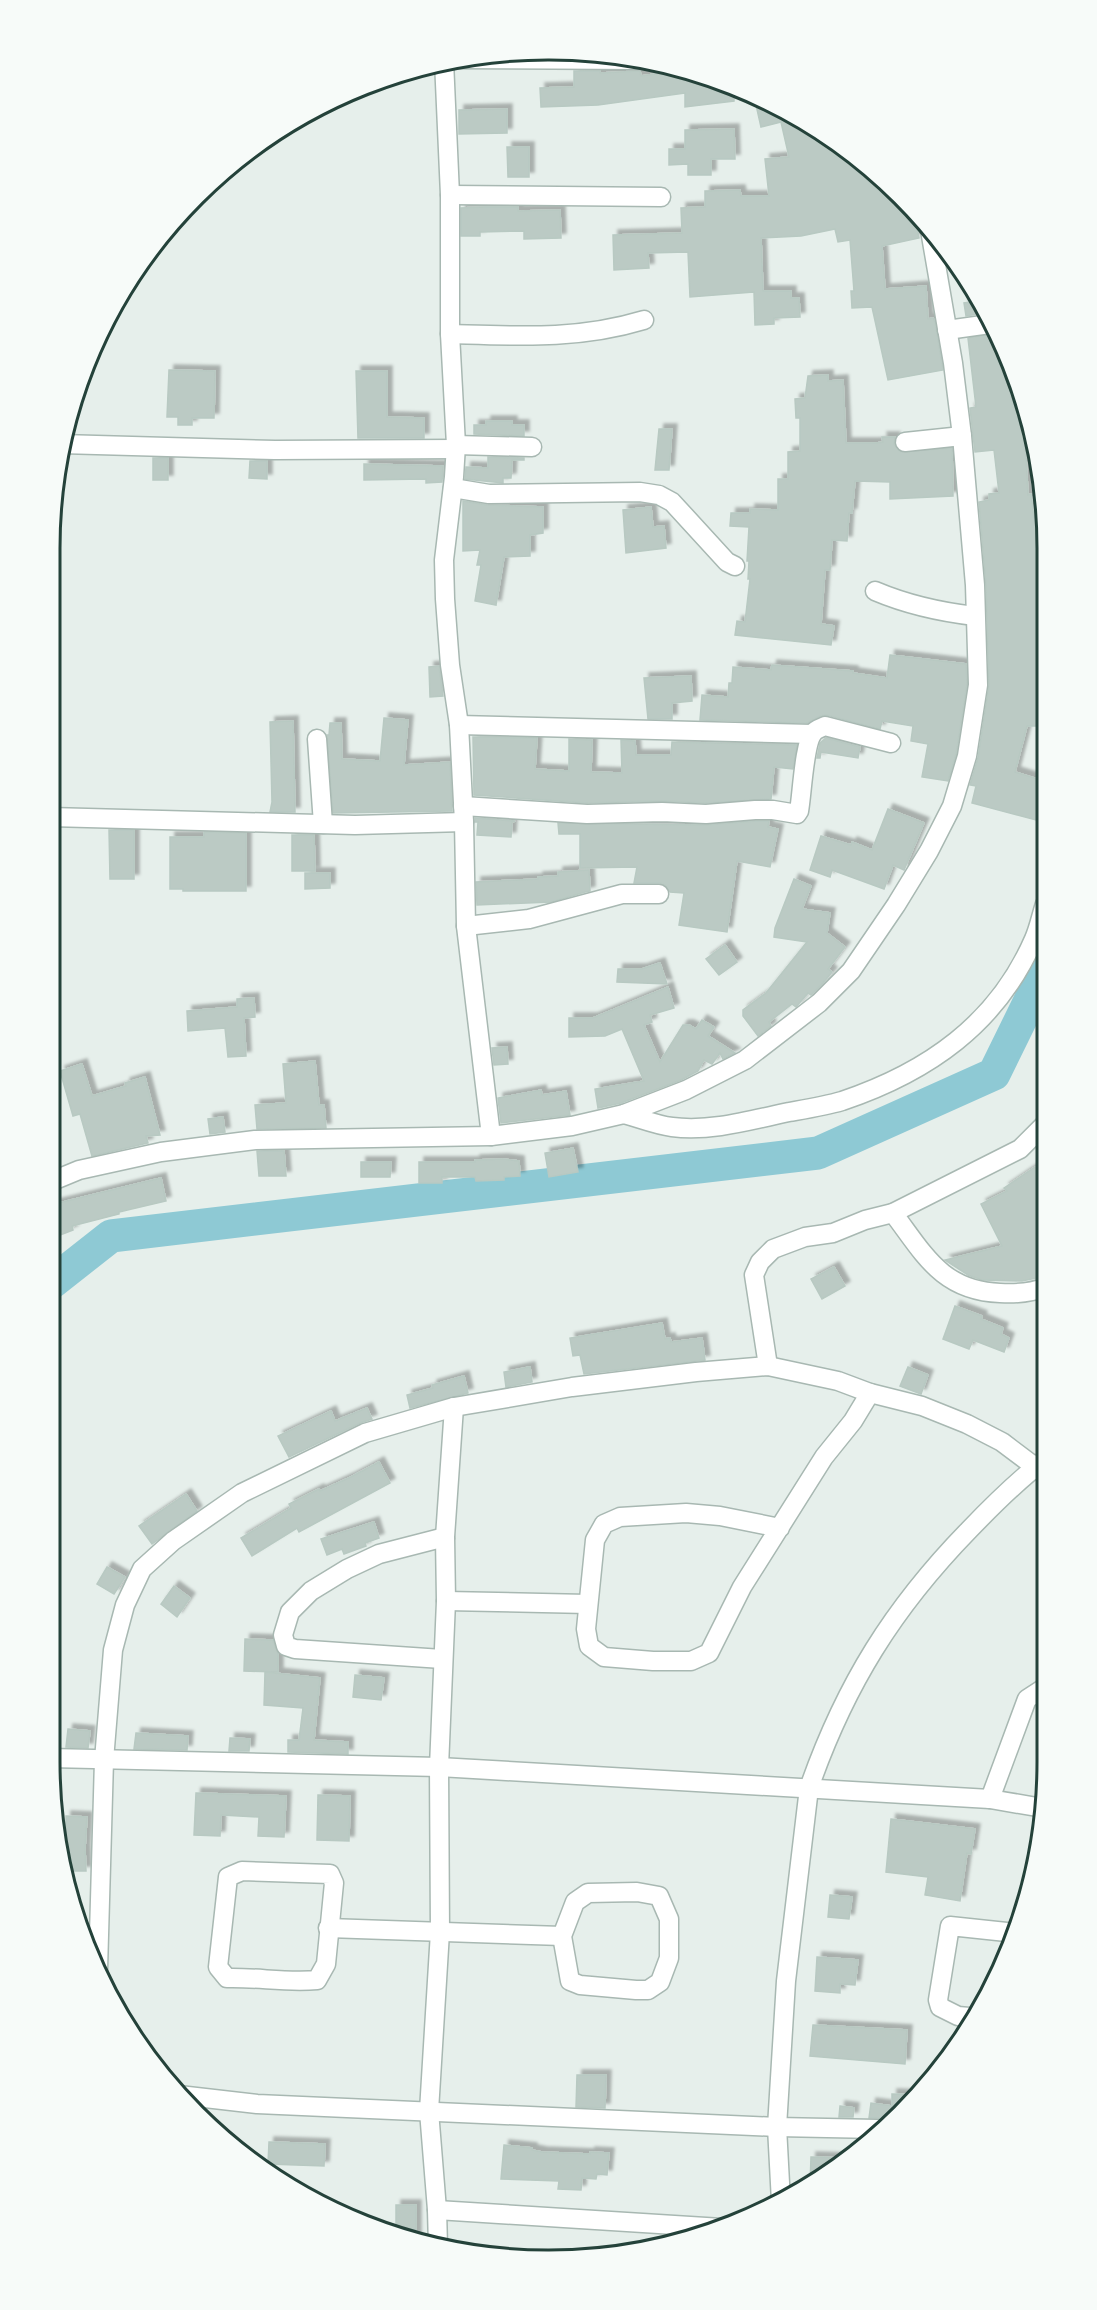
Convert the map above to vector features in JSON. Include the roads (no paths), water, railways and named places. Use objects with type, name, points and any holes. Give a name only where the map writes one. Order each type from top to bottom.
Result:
[{"type":"street","points":[[444,71],[450,195],[450,334],[456,447],[444,560],[445,599],[450,665],[459,725],[464,814],[466,926],[491,1136]]},
{"type":"street","points":[[450,195],[661,197]]},
{"type":"street","points":[[60,1178],[79,1170],[161,1152],[255,1140],[491,1136],[572,1126],[624,1114],[686,1090],[745,1060],[819,1002],[851,971],[901,896],[952,806],[967,756],[978,685],[975,585],[962,436],[933,247]]},
{"type":"street","points":[[450,334],[522,337],[597,333],[644,320]]},
{"type":"street","points":[[947,330],[983,325]]},
{"type":"street","points":[[905,442],[962,436]]},
{"type":"street","points":[[71,444],[275,450],[532,447]]},
{"type":"street","points":[[453,488],[489,494],[640,492],[659,495],[672,502],[720,555],[735,566]]},
{"type":"street","points":[[875,591],[902,602],[941,612],[975,616]]},
{"type":"street","points":[[459,725],[812,734],[825,726],[891,743]]},
{"type":"street","points":[[60,817],[323,824],[464,814],[662,812],[706,814],[773,810],[797,814],[801,803],[806,757],[812,734]]},
{"type":"street","points":[[317,740],[323,824]]},
{"type":"street","points":[[466,926],[529,919],[622,894],[658,894]]},
{"type":"street","points":[[624,1114],[670,1127],[696,1129],[840,1102],[888,1084],[948,1049],[979,1023],[1009,987],[1037,931]]},
{"type":"street","points":[[768,1366],[754,1275],[760,1262],[773,1249],[805,1237],[833,1233],[866,1220],[893,1213],[1020,1149],[1037,1132]]},
{"type":"street","points":[[893,1213],[933,1266],[960,1287],[994,1293],[1018,1294],[1037,1291]]},
{"type":"street","points":[[99,1952],[104,1760],[113,1650],[125,1605],[142,1569],[174,1541],[242,1493],[365,1433],[454,1407],[572,1387],[768,1366],[838,1381],[870,1393],[922,1406],[966,1424],[1037,1463]]},
{"type":"street","points":[[780,1528],[720,1516],[686,1513],[620,1516],[604,1524],[595,1540],[586,1629],[589,1647],[604,1657],[691,1661],[709,1653],[742,1587],[780,1528],[824,1457],[853,1421],[870,1393]]},
{"type":"street","points":[[438,2237],[429,2111],[440,1932],[439,1767],[446,1601],[445,1537],[454,1407]]},
{"type":"street","points":[[780,2192],[777,2127],[786,1981],[809,1788],[832,1727],[851,1688],[898,1611],[945,1555],[983,1515],[1037,1472]]},
{"type":"street","points":[[442,1659],[296,1649],[286,1647],[283,1635],[290,1612],[311,1591],[347,1569],[379,1554],[445,1537]]},
{"type":"street","points":[[446,1601],[588,1604]]},
{"type":"street","points":[[990,1799],[1027,1699],[1037,1692]]},
{"type":"street","points":[[60,1758],[439,1767],[990,1799],[1035,1807]]},
{"type":"street","points":[[242,1871],[330,1874],[334,1883],[328,1928],[326,1964],[317,1980],[295,1982],[249,1977],[227,1978],[218,1967],[228,1877],[242,1871]]},
{"type":"street","points":[[637,1892],[658,1896],[669,1919],[669,1958],[660,1982],[648,1990],[580,1985],[570,1981],[562,1936],[575,1902],[588,1893],[637,1892]]},
{"type":"street","points":[[965,2017],[958,2016],[940,2007],[938,2000],[950,1926],[1006,1932]]},
{"type":"street","points":[[328,1928],[562,1936]]},
{"type":"street","points":[[193,2097],[256,2104],[777,2127],[871,2129]]},
{"type":"street","points":[[437,2210],[698,2226]]},
{"type":"waterway","points":[[60,1276],[111,1236],[818,1153],[994,1074],[1037,986]]}]
